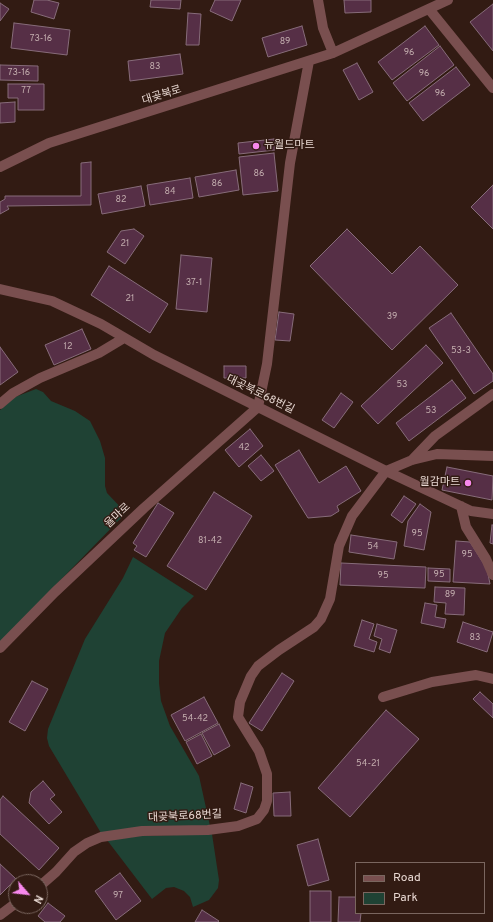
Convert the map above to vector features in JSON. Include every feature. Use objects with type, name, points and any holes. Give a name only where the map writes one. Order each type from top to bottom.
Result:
[{"type":"street","points":[[318,0],[323,28],[333,53]]},
{"type":"street","name":"대곶북로","points":[[0,167],[49,143],[333,53],[448,0]]},
{"type":"street","points":[[429,9],[493,88]]},
{"type":"street","points":[[258,407],[267,364],[290,163],[309,61]]},
{"type":"street","name":"대곶북로68번길","points":[[0,290],[52,301],[101,324],[154,355],[386,471],[471,511],[493,514]]},
{"type":"street","points":[[0,404],[13,393],[40,378],[99,353],[124,338]]},
{"type":"street","points":[[412,460],[435,436],[493,394]]},
{"type":"street","name":"율마로","points":[[0,648],[55,592],[144,508],[258,407]]},
{"type":"street","name":"대곶북로68번길","points":[[48,879],[87,843],[101,837],[124,833],[208,830],[238,826],[257,819],[264,810],[267,801],[267,774],[259,751],[238,717],[240,702],[251,676],[258,666],[314,627],[322,619],[330,599],[336,560],[345,530],[358,507],[386,471],[412,460],[437,454],[493,456]]},
{"type":"street","points":[[460,506],[466,527],[484,555],[493,575]]},
{"type":"street","points":[[383,697],[432,682],[476,675],[493,679]]},
{"type":"street","points":[[0,918],[6,922]]},
{"type":"green space","points":[[36,389],[43,392],[51,401],[75,411],[90,421],[100,441],[105,458],[105,486],[107,493],[126,513],[0,642],[0,410],[15,397]]},
{"type":"green space","points":[[133,557],[194,596],[182,608],[165,633],[159,661],[159,683],[161,701],[170,726],[199,776],[210,826],[142,827],[101,833],[49,746],[47,738],[48,729],[85,639],[123,578]]},
{"type":"green space","points":[[212,834],[219,880],[218,888],[209,900],[193,907],[190,897],[184,891],[174,887],[166,888],[152,899],[107,840],[140,836]]},
{"type":"building","points":[[34,0],[47,0],[59,3],[54,19],[31,12]]},
{"type":"building","points":[[151,0],[181,0],[180,9],[150,7]]},
{"type":"building","points":[[215,0],[241,0],[232,21],[210,11]]},
{"type":"building","points":[[344,0],[371,0],[371,12],[345,13]]},
{"type":"building","points":[[0,3],[9,9],[0,21]]},
{"type":"building","points":[[493,4],[493,51],[470,22]]},
{"type":"building","points":[[188,13],[201,14],[199,45],[186,45]]},
{"type":"building","points":[[14,23],[70,30],[67,55],[11,48]]},
{"type":"building","points":[[302,26],[307,45],[268,57],[262,38]]},
{"type":"building","points":[[425,26],[439,45],[392,80],[378,62]]},
{"type":"building","points":[[440,46],[454,65],[407,101],[393,83]]},
{"type":"building","points":[[180,54],[183,74],[130,81],[128,61]]},
{"type":"building","points":[[357,63],[373,92],[359,100],[343,70]]},
{"type":"building","points":[[0,65],[38,66],[38,81],[0,80]]},
{"type":"building","points":[[456,67],[470,85],[423,121],[409,103]]},
{"type":"building","points":[[8,84],[44,84],[44,110],[18,110],[18,98],[8,98]]},
{"type":"building","points":[[15,102],[15,122],[0,123],[0,103]]},
{"type":"building","name":"뉴월드마트","points":[[274,139],[275,150],[239,154],[238,143]]},
{"type":"building","points":[[274,153],[278,191],[243,195],[239,157]]},
{"type":"building","points":[[91,162],[91,205],[7,206],[9,209],[0,214],[0,202],[5,199],[5,196],[81,196],[81,163]]},
{"type":"building","points":[[236,170],[239,190],[199,197],[195,177]]},
{"type":"building","points":[[190,178],[193,198],[150,205],[147,185]]},
{"type":"building","points":[[493,185],[493,229],[471,207]]},
{"type":"building","points":[[141,186],[145,206],[102,214],[98,194]]},
{"type":"building","points":[[134,229],[144,236],[125,264],[107,252],[121,231]]},
{"type":"building","points":[[347,229],[392,274],[420,246],[458,285],[392,350],[310,266]]},
{"type":"building","points":[[181,255],[212,258],[207,312],[176,309]]},
{"type":"building","points":[[109,266],[168,304],[150,333],[91,295]]},
{"type":"building","points":[[279,312],[294,314],[290,341],[275,340]]},
{"type":"building","points":[[451,313],[493,374],[493,381],[474,394],[429,328]]},
{"type":"building","points":[[82,329],[91,349],[54,365],[45,345]]},
{"type":"building","points":[[426,345],[443,363],[378,424],[361,406]]},
{"type":"building","points":[[0,347],[18,372],[0,385]]},
{"type":"building","points":[[224,366],[246,366],[246,378],[224,378]]},
{"type":"building","points":[[452,380],[466,398],[409,441],[396,423]]},
{"type":"building","points":[[341,393],[353,402],[334,428],[322,420]]},
{"type":"building","points":[[250,429],[263,446],[239,467],[225,450]]},
{"type":"building","points":[[299,450],[319,483],[346,466],[361,491],[337,506],[339,511],[331,516],[308,518],[275,465]]},
{"type":"building","points":[[261,455],[274,471],[261,481],[248,466]]},
{"type":"building","name":"월감마트","points":[[447,467],[493,476],[492,500],[442,490]]},
{"type":"building","points":[[214,492],[252,516],[206,590],[167,566]]},
{"type":"building","points":[[404,496],[416,504],[402,523],[391,515]]},
{"type":"building","points":[[158,503],[174,513],[146,557],[134,550],[137,546],[133,543]]},
{"type":"building","points":[[420,504],[431,512],[424,550],[404,546],[408,521]]},
{"type":"building","points":[[493,525],[493,544],[490,543]]},
{"type":"building","points":[[351,535],[397,542],[394,559],[349,552]]},
{"type":"building","points":[[456,541],[470,542],[487,569],[490,584],[453,582]]},
{"type":"building","points":[[341,563],[426,567],[425,588],[340,585]]},
{"type":"building","points":[[428,568],[450,569],[450,582],[428,581]]},
{"type":"building","points":[[435,587],[465,588],[464,615],[445,614],[446,603],[434,602]]},
{"type":"building","points":[[425,603],[437,605],[435,617],[446,619],[444,628],[421,623]]},
{"type":"building","points":[[362,620],[374,624],[369,639],[377,642],[374,652],[354,646]]},
{"type":"building","points":[[463,622],[493,632],[487,652],[457,642]]},
{"type":"building","points":[[377,624],[397,630],[390,653],[379,649],[382,639],[374,636]]},
{"type":"building","points":[[282,673],[294,681],[262,731],[249,723]]},
{"type":"building","points":[[32,681],[48,689],[25,731],[9,722]]},
{"type":"building","points":[[480,692],[493,704],[493,718],[473,699]]},
{"type":"building","points":[[204,697],[218,723],[185,741],[171,715]]},
{"type":"building","points":[[386,710],[419,739],[350,817],[318,788]]},
{"type":"building","points":[[219,724],[230,746],[214,755],[202,733]]},
{"type":"building","points":[[201,734],[212,756],[197,764],[186,742]]},
{"type":"building","points":[[43,781],[55,795],[50,799],[62,812],[49,824],[29,803],[31,792]]},
{"type":"building","points":[[241,783],[253,787],[246,813],[234,809]]},
{"type":"building","points":[[290,792],[291,816],[274,816],[273,793]]},
{"type":"building","points":[[3,796],[59,848],[39,870],[0,834],[0,800]]},
{"type":"building","points":[[318,839],[329,880],[308,886],[297,845]]},
{"type":"building","points":[[0,864],[11,874],[8,874],[8,887],[0,895]]},
{"type":"building","points":[[120,873],[141,901],[116,920],[95,891]]},
{"type":"building","points":[[310,891],[331,891],[331,922],[310,922]]},
{"type":"building","points":[[339,897],[355,897],[355,914],[361,914],[360,922],[338,922]]},
{"type":"building","points":[[48,903],[65,916],[60,922],[45,922],[38,916],[40,914],[48,914]]},
{"type":"building","points":[[202,910],[219,921],[195,922]]},
{"type":"place","name":"뉴월드마트","points":[[256,146]]},
{"type":"place","name":"월감마트","points":[[468,483]]}]
